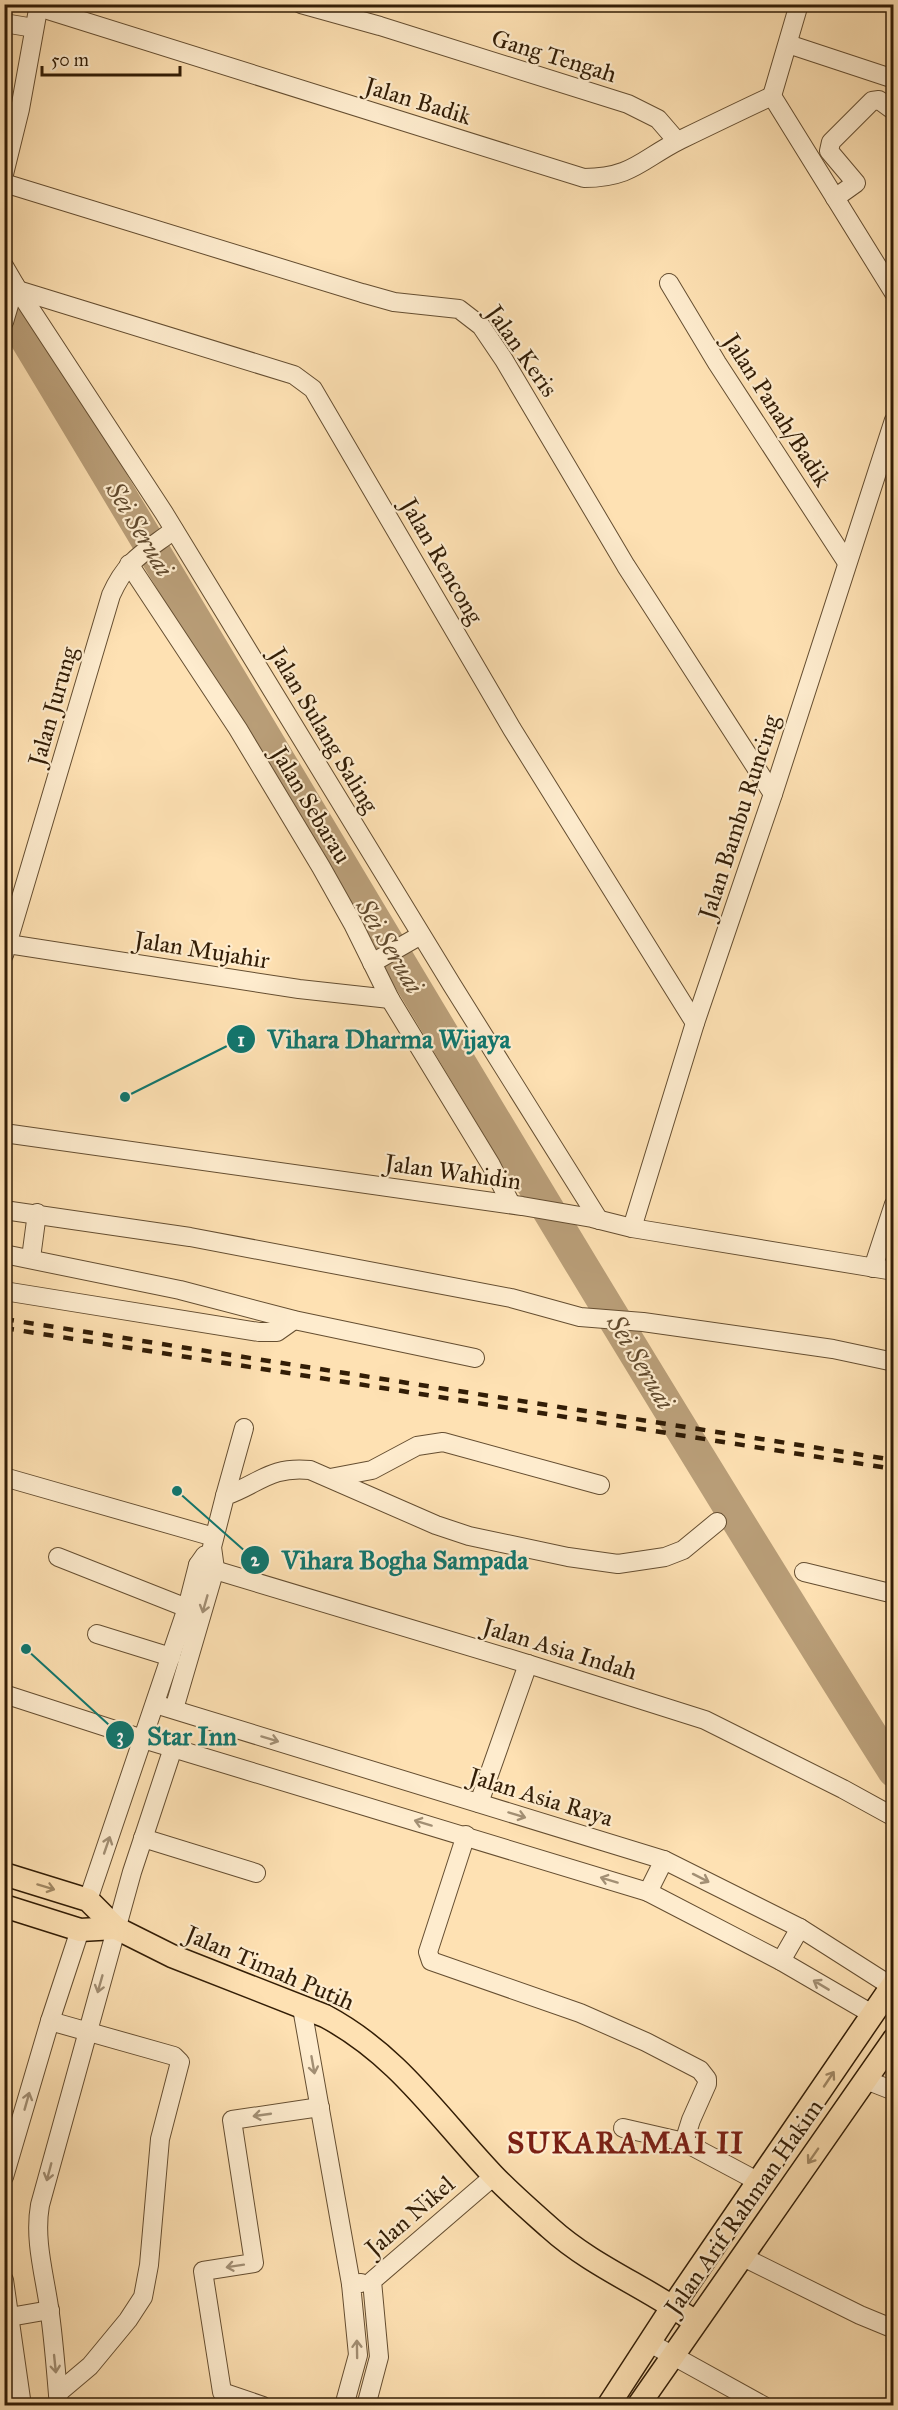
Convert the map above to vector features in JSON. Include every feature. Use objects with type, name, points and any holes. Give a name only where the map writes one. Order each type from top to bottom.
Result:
[{"type":"main road","points":[[4,1874],[88,1900]]},
{"type":"main road","name":"Jalan Timah Putih","points":[[88,1900],[116,1928],[183,1960],[335,2022],[369,2043],[410,2081],[494,2176],[553,2231],[583,2253],[673,2306],[695,2322]]},
{"type":"main road","points":[[4,1906],[80,1930]]},
{"type":"main road","name":"Jalan Timah Putih","points":[[80,1930],[116,1928]]},
{"type":"main road","name":"Jalan Arif Rahman Hakim","points":[[608,2406],[673,2306],[892,1984]]},
{"type":"main road","name":"Jalan Arif Rahman Hakim","points":[[638,2406],[894,2039]]},
{"type":"street","name":"Gang Tengah","points":[[301,4],[380,26],[628,104],[658,119],[677,141]]},
{"type":"street","points":[[799,4],[772,96],[894,293]]},
{"type":"street","name":"Jalan Badik","points":[[39,6],[584,178],[602,178],[625,172],[643,164],[677,141],[772,96]]},
{"type":"street","points":[[4,174],[12,108],[39,6]]},
{"type":"street","points":[[4,23],[34,28]]},
{"type":"street","points":[[788,44],[892,78],[889,107],[876,100],[868,104],[831,142],[829,151],[856,183],[836,198]]},
{"type":"street","name":"Jalan Keris","points":[[4,183],[394,302],[446,307],[466,312],[481,326],[504,360],[626,566],[773,794]]},
{"type":"street","name":"Jalan Sulang Saling","points":[[4,266],[15,290],[170,533],[418,937],[596,1219]]},
{"type":"street","name":"Jalan Panah/Badik","points":[[669,283],[717,363],[846,561]]},
{"type":"street","points":[[4,322],[15,290]]},
{"type":"street","name":"Jalan Rencong","points":[[15,290],[294,375],[313,388],[512,729],[695,1023]]},
{"type":"street","name":"Jalan Bambu Runcing","points":[[632,1228],[695,1023],[773,794],[846,561],[894,420]]},
{"type":"street","name":"Jalan Jurung","points":[[6,950],[111,595],[122,572],[135,558],[170,533]]},
{"type":"street","name":"Jalan Sebarau","points":[[135,558],[378,960],[390,999],[516,1205]]},
{"type":"street","points":[[378,960],[418,937]]},
{"type":"street","name":"Jalan Mujahir","points":[[6,950],[390,999]]},
{"type":"street","name":"Jalan Wahidin","points":[[4,1133],[516,1205],[596,1219],[632,1228],[894,1271]]},
{"type":"street","points":[[873,1268],[894,1204]]},
{"type":"street","points":[[4,1210],[190,1237],[511,1298],[580,1317],[643,1322],[833,1349],[894,1362]]},
{"type":"street","points":[[31,1258],[37,1213]]},
{"type":"street","points":[[4,1254],[180,1290],[294,1320],[475,1358]]},
{"type":"street","points":[[4,1291],[259,1332],[277,1332],[294,1320]]},
{"type":"street","points":[[174,1709],[213,1542],[244,1428]]},
{"type":"street","points":[[330,1478],[372,1470],[417,1446],[443,1442],[600,1485]]},
{"type":"street","points":[[225,1496],[244,1489],[273,1472],[291,1468],[310,1470],[426,1521],[469,1536],[568,1557],[618,1564],[666,1557],[698,1540],[717,1522]]},
{"type":"street","points":[[4,1477],[213,1542]]},
{"type":"street","points":[[58,1557],[187,1608]]},
{"type":"street","points":[[88,1900],[187,1608],[207,1567]]},
{"type":"street","name":"Jalan Asia Indah","points":[[207,1567],[705,1720],[894,1817]]},
{"type":"street","points":[[804,1572],[894,1594]]},
{"type":"street","points":[[97,1634],[171,1657]]},
{"type":"street","points":[[479,1803],[528,1664]]},
{"type":"street","points":[[4,1694],[172,1748],[466,1835],[648,1892],[781,1961],[872,2014]]},
{"type":"street","name":"Jalan Asia Raya","points":[[155,1704],[664,1860],[800,1929],[892,1984]]},
{"type":"street","points":[[58,2399],[50,2310],[37,2220],[116,1928],[172,1748]]},
{"type":"street","points":[[466,1835],[428,1952],[431,1961],[580,2013],[646,2042],[700,2070],[707,2079],[707,2084],[684,2142]]},
{"type":"street","points":[[143,1838],[256,1873]]},
{"type":"street","points":[[648,1892],[664,1860]]},
{"type":"street","points":[[781,1961],[800,1929]]},
{"type":"street","points":[[4,2177],[50,2021],[80,1930]]},
{"type":"street","points":[[302,2008],[351,2284],[358,2355],[344,2406]]},
{"type":"street","points":[[50,2021],[174,2056],[180,2062],[160,2139],[149,2265],[143,2297],[128,2320],[90,2366],[58,2399]]},
{"type":"street","points":[[866,2080],[894,2091]]},
{"type":"street","points":[[263,2406],[222,2391],[203,2271],[254,2263],[232,2120],[320,2107]]},
{"type":"street","points":[[623,2128],[684,2142],[759,2182]]},
{"type":"street","name":"Jalan Nikel","points":[[366,2406],[379,2357],[372,2281],[494,2176]]},
{"type":"street","points":[[743,2258],[894,2329]]},
{"type":"street","points":[[4,2280],[7,2318],[22,2406]]},
{"type":"street","points":[[351,2284],[372,2281]]},
{"type":"street","points":[[7,2318],[50,2310]]},
{"type":"street","points":[[650,2343],[764,2406]]},
{"type":"waterway","name":"Sei Seruai","points":[[4,302],[556,1223],[894,1771]]},
{"type":"railway","points":[[4,1319],[894,1460]]},
{"type":"railway","points":[[4,1328],[894,1469]]},
{"type":"place","name":"Vihara Dharma Wijaya","points":[[125,1097]]},
{"type":"place","name":"Vihara Bogha Sampada","points":[[177,1491]]},
{"type":"place","name":"Star Inn","points":[[26,1649]]},
{"type":"district","name":"SUKARAMAI II","points":[[626,2143]]}]
